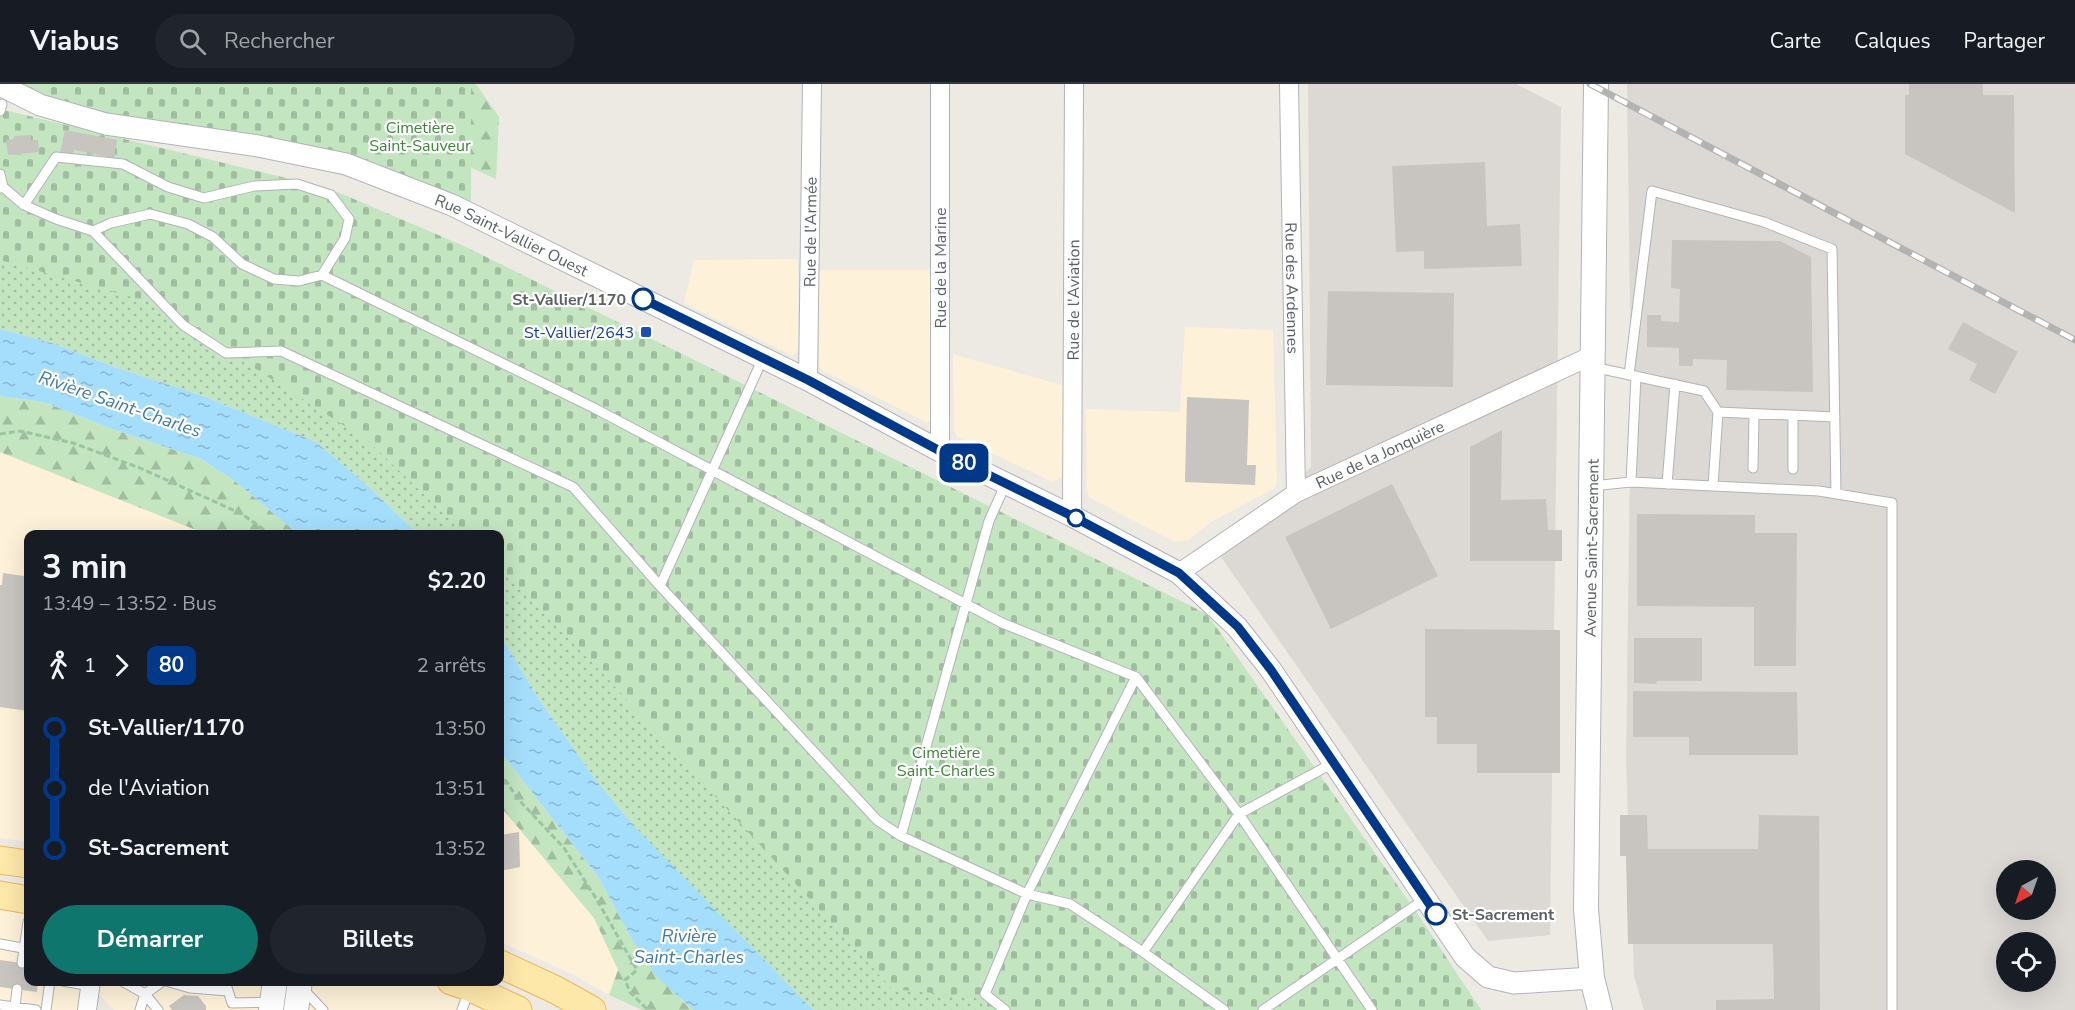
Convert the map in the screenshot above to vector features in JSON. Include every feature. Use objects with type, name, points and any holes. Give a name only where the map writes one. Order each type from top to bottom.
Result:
[{"type":"main road","name":"Avenue Saint-Sacrement","points":[[1596,84],[1586,909],[1592,978],[1600,1010]]},
{"type":"main road","points":[[0,860],[24,863]]},
{"type":"main road","points":[[0,895],[24,899]]},
{"type":"main road","points":[[504,966],[592,1010]]},
{"type":"main road","points":[[296,1010],[300,986]]},
{"type":"main road","points":[[461,993],[518,1010]]},
{"type":"street","name":"Rue de l'Armée","points":[[808,380],[812,84]]},
{"type":"street","name":"Rue de la Marine","points":[[940,84],[940,451]]},
{"type":"street","name":"Rue de l'Aviation","points":[[1072,516],[1074,84]]},
{"type":"street","name":"Rue des Ardennes","points":[[1289,84],[1296,493]]},
{"type":"street","name":"Rue Saint-Vallier Ouest","points":[[1,100],[40,105],[106,124],[258,146],[346,164],[452,205],[808,380],[940,451],[1072,516],[1179,573],[1238,627],[1271,670],[1465,957],[1488,977],[1514,983],[1592,978]]},
{"type":"street","name":"Rue de la Jonquière","points":[[1179,573],[1296,493],[1593,361]]},
{"type":"street","points":[[87,1010],[91,986]]},
{"type":"lane","points":[[24,205],[56,157],[123,164],[168,187],[204,198],[254,186],[297,184],[331,195],[349,219],[345,238],[322,275]]},
{"type":"lane","points":[[0,174],[1,188],[24,205],[56,219],[93,231],[183,325],[226,352],[281,351],[573,487],[660,586],[877,820],[901,836],[1027,894],[1070,904],[1143,952],[1224,1010]]},
{"type":"lane","points":[[1631,482],[1633,375],[1652,191],[1764,222],[1832,249],[1836,494]]},
{"type":"lane","points":[[93,231],[111,223],[150,214],[188,224],[213,237],[242,264],[274,279],[299,281],[322,275],[594,408],[967,606],[1002,623],[1136,677],[1239,814],[1372,1010]]},
{"type":"lane","points":[[660,586],[763,358]]},
{"type":"lane","points":[[1593,361],[1633,375],[1704,391],[1718,412],[1713,486]]},
{"type":"lane","points":[[1667,484],[1675,384]]},
{"type":"lane","points":[[1718,412],[1835,417]]},
{"type":"lane","points":[[1753,468],[1754,414]]},
{"type":"lane","points":[[1793,416],[1793,469]]},
{"type":"lane","points":[[1591,486],[1631,482],[1819,491],[1892,503],[1892,1010]]},
{"type":"lane","points":[[901,836],[989,521],[1006,483]]},
{"type":"lane","points":[[1005,1010],[985,994],[1027,894],[1136,677]]},
{"type":"lane","points":[[1143,952],[1239,814],[1333,763]]},
{"type":"lane","points":[[1263,1010],[1425,899]]},
{"type":"lane","points":[[0,944],[24,948]]},
{"type":"lane","points":[[22,963],[24,957]]},
{"type":"lane","points":[[46,1010],[49,986]]},
{"type":"lane","points":[[131,986],[145,994],[158,1010]]},
{"type":"lane","points":[[140,1010],[145,994],[157,986]]},
{"type":"lane","points":[[183,986],[228,991]]},
{"type":"lane","points":[[226,986],[231,1006],[273,998]]},
{"type":"lane","points":[[303,986],[323,1010]]},
{"type":"lane","points":[[15,1007],[18,989]]},
{"type":"lane","points":[[0,1005],[36,1010]]},
{"type":"path","points":[[0,434],[20,431],[73,443],[140,468],[242,514],[264,530]]},
{"type":"path","points":[[504,778],[518,799],[564,848],[597,900],[638,970],[626,980],[630,992],[648,1010]]},
{"type":"shaded area","points":[[1308,84],[1516,84],[1561,107],[1550,935],[1488,941],[1221,557],[1311,467]]},
{"type":"shaded area","points":[[1627,84],[2075,84],[2075,1010],[1644,1010],[1634,976],[1626,762],[1631,386]]},
{"type":"shaded area","points":[[798,259],[798,350],[795,354],[791,355],[684,303],[694,260]]},
{"type":"shaded area","points":[[819,270],[931,270],[931,422],[928,423],[823,371],[819,366]]},
{"type":"shaded area","points":[[1185,327],[1273,330],[1277,481],[1275,488],[1211,522],[1189,540],[1175,542],[1090,498],[1087,492],[1086,409],[1180,412]]},
{"type":"shaded area","points":[[953,354],[1065,386],[1065,472],[1061,477],[1053,482],[957,437],[954,430]]},
{"type":"shaded area","points":[[0,452],[196,530],[24,530],[24,841],[0,838]]},
{"type":"shaded area","points":[[504,811],[594,918],[619,970],[609,995],[574,975],[504,944]]},
{"type":"shaded area","points":[[0,897],[24,900],[24,986],[91,986],[87,1010],[0,1010]]},
{"type":"shaded area","points":[[91,986],[463,986],[518,1010],[114,1010]]},
{"type":"green space","name":"Cimetière Saint-Sauveur","points":[[24,84],[471,84],[471,214],[400,184],[40,105]]},
{"type":"green space","points":[[436,84],[476,84],[499,117],[496,179],[439,153]]},
{"type":"green space","name":"Cimetière Saint-Charles","points":[[0,109],[328,188],[464,246],[1207,614],[1419,916],[1481,1010],[836,1010],[504,595],[504,530],[431,530],[317,430],[0,315]]},
{"type":"green space","points":[[0,260],[153,303],[368,441],[461,530],[414,530],[370,488],[316,442],[203,396],[114,367],[55,344],[0,329]]},
{"type":"green space","points":[[0,396],[44,402],[107,427],[201,459],[235,481],[293,530],[196,530],[0,452]]},
{"type":"green space","points":[[504,573],[606,677],[892,989],[975,997],[991,1010],[813,1010],[634,826],[595,779],[540,701],[504,642]]},
{"type":"green space","points":[[504,758],[599,878],[629,934],[683,1002],[693,1010],[642,1010],[609,995],[618,970],[594,918],[504,811]]},
{"type":"water","name":"Rivière Saint-Charles","points":[[0,329],[55,344],[114,367],[203,396],[316,442],[370,488],[414,530],[293,530],[235,481],[201,459],[107,427],[44,402],[0,396]]},
{"type":"water","name":"Rivière Saint-Charles","points":[[504,642],[540,701],[595,779],[634,826],[813,1010],[693,1010],[655,975],[629,934],[599,878],[504,758]]},
{"type":"building","points":[[1909,84],[1983,84],[1983,95],[2014,95],[2015,213],[1905,154],[1905,95],[1909,95]]},
{"type":"building","points":[[65,130],[117,140],[114,158],[74,150],[73,155],[60,153]]},
{"type":"building","points":[[31,135],[31,140],[38,140],[39,152],[8,155],[6,140],[14,139],[14,136]]},
{"type":"building","points":[[1485,162],[1487,226],[1520,224],[1522,266],[1424,269],[1424,251],[1396,252],[1392,166]]},
{"type":"building","points":[[1672,240],[1780,241],[1811,257],[1813,392],[1726,390],[1727,360],[1693,359],[1693,366],[1679,366],[1679,348],[1647,347],[1647,315],[1661,315],[1661,321],[1679,322],[1680,289],[1671,288]]},
{"type":"building","points":[[1328,291],[1454,293],[1453,387],[1326,385]]},
{"type":"building","points":[[1963,322],[2018,352],[1995,394],[1969,380],[1977,364],[1948,349]]},
{"type":"building","points":[[1187,397],[1249,400],[1247,465],[1256,465],[1255,485],[1185,482]]},
{"type":"building","points":[[1502,430],[1501,500],[1546,499],[1548,530],[1562,530],[1562,561],[1470,561],[1470,447]]},
{"type":"building","points":[[1392,484],[1438,576],[1331,629],[1285,537]]},
{"type":"building","points":[[1637,514],[1755,515],[1755,533],[1797,533],[1796,666],[1754,666],[1754,607],[1637,606]]},
{"type":"building","points":[[3,573],[24,576],[24,710],[0,707],[0,585],[2,585]]},
{"type":"building","points":[[1425,629],[1560,630],[1560,773],[1477,773],[1477,744],[1437,744],[1437,717],[1425,717]]},
{"type":"building","points":[[1634,638],[1702,638],[1702,681],[1634,683]]},
{"type":"building","points":[[1633,691],[1797,692],[1798,755],[1689,755],[1689,737],[1633,737]]},
{"type":"building","points":[[1620,815],[1647,815],[1648,849],[1758,849],[1759,815],[1819,816],[1820,1010],[1716,1010],[1716,1000],[1774,999],[1773,944],[1628,944],[1626,856],[1620,856]]},
{"type":"building","points":[[519,832],[520,867],[504,870],[504,834]]},
{"type":"building","points":[[0,960],[24,963],[24,986],[38,986],[37,992],[0,987]]},
{"type":"building","points":[[184,995],[198,996],[206,1006],[206,1010],[172,1010],[169,1006]]},
{"type":"railway","points":[[1590,84],[2075,340]]},
{"type":"bus line","name":"80","points":[[643,299],[808,380],[940,451],[1072,516],[1179,573],[1238,627],[1271,670],[1436,914]]},
{"type":"place","name":"St-Vallier/1170","points":[[643,299]]},
{"type":"place","name":"St-Vallier/2643","points":[[646,332]]},
{"type":"place","name":"St-Sacrement","points":[[1436,914]]}]
